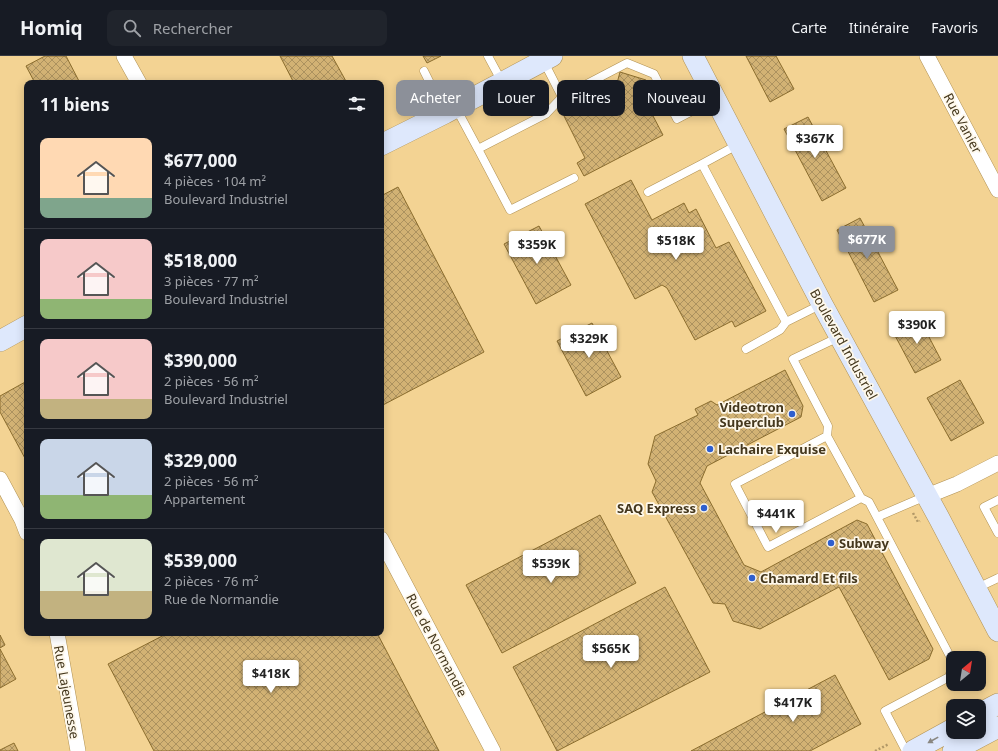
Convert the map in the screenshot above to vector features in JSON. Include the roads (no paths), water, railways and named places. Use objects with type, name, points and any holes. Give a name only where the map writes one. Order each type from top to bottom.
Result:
[{"type":"street","points":[[124,56],[137,80]]},
{"type":"street","name":"Boulevard Industriel","points":[[693,56],[705,80]]},
{"type":"street","name":"Rue Vanier","points":[[927,56],[998,190]]},
{"type":"street","points":[[506,80],[545,58]]},
{"type":"street","name":"Boulevard Industriel","points":[[720,108],[822,304],[927,496],[998,631]]},
{"type":"street","points":[[384,143],[438,116]]},
{"type":"street","points":[[0,341],[24,328]]},
{"type":"street","points":[[927,496],[957,484],[998,463]]},
{"type":"street","points":[[0,479],[24,527]]},
{"type":"street","name":"Rue de Normandie","points":[[384,545],[493,751]]},
{"type":"street","name":"Rue Lajeunesse","points":[[58,636],[78,751]]},
{"type":"street","points":[[986,710],[998,704]]},
{"type":"street","points":[[953,751],[998,727]]},
{"type":"street","points":[[913,751],[946,733]]},
{"type":"lane","points":[[488,56],[501,80]]},
{"type":"lane","points":[[545,58],[557,86]]},
{"type":"lane","points":[[594,80],[627,63],[654,74],[657,80]]},
{"type":"lane","points":[[424,71],[430,80]]},
{"type":"lane","points":[[478,149],[546,114],[557,102]]},
{"type":"lane","points":[[454,116],[478,149],[510,210],[574,178]]},
{"type":"lane","points":[[648,192],[739,144]]},
{"type":"lane","points":[[702,164],[786,322]]},
{"type":"lane","points":[[746,349],[780,330],[786,322],[822,304]]},
{"type":"lane","points":[[840,336],[793,359],[828,426],[827,436],[861,498],[869,502],[947,651]]},
{"type":"lane","points":[[827,436],[735,484],[768,547],[861,498]]},
{"type":"lane","points":[[877,517],[927,496]]},
{"type":"lane","points":[[998,500],[984,507],[998,533]]},
{"type":"lane","points":[[976,589],[998,578]]},
{"type":"lane","points":[[906,751],[885,712],[946,678]]},
{"type":"place","name":"Videotron Superclub","points":[[792,414]]},
{"type":"place","name":"Lachaire Exquise","points":[[710,449]]},
{"type":"place","name":"SAQ Express","points":[[704,508]]},
{"type":"place","name":"Subway","points":[[831,543]]},
{"type":"place","name":"Chamard Et fils","points":[[752,578]]}]
